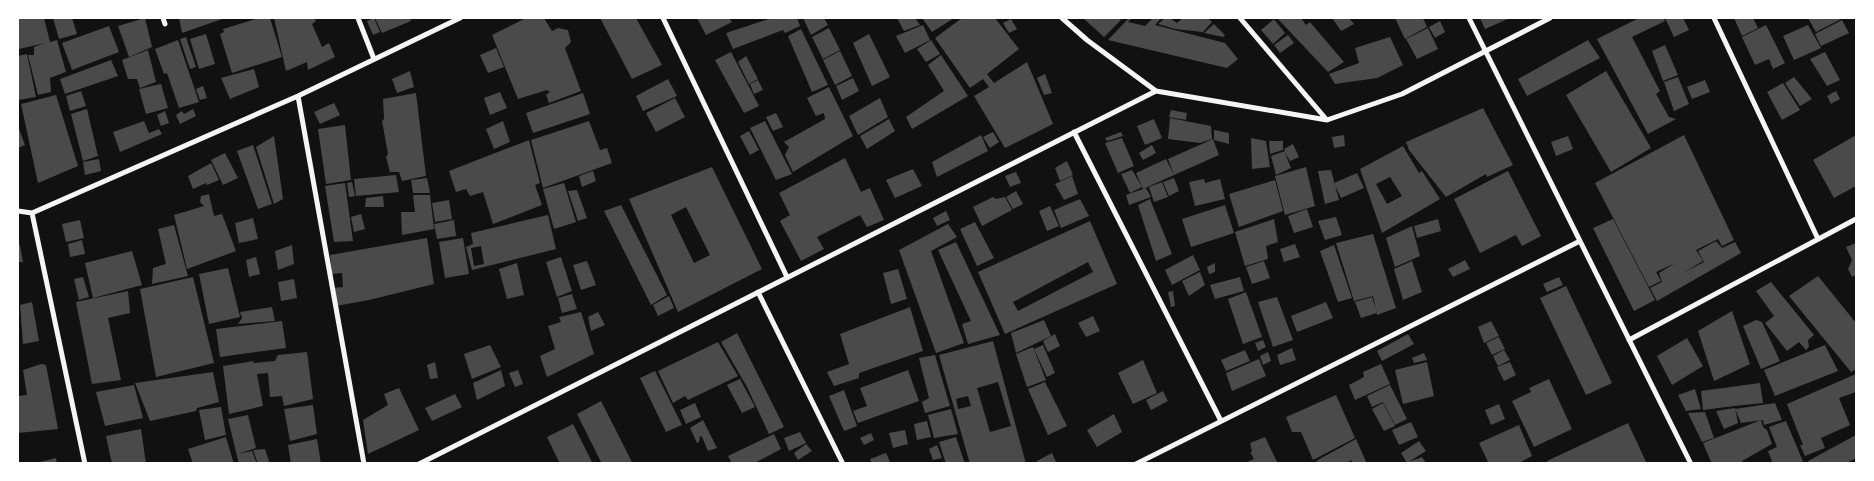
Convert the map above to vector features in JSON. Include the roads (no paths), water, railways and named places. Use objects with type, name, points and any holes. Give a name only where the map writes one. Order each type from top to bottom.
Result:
[{"type":"street","points":[[163,18],[165,24]]},
{"type":"street","points":[[358,18],[374,59]]},
{"type":"street","points":[[18,211],[32,213],[298,96],[460,18]]},
{"type":"street","points":[[663,18],[787,277]]},
{"type":"street","points":[[1062,18],[1087,40],[1156,91],[1327,120],[1402,94],[1550,18]]},
{"type":"street","points":[[1240,18],[1327,120]]},
{"type":"street","points":[[1469,18],[1690,464]]},
{"type":"street","points":[[1714,18],[1818,239]]},
{"type":"street","points":[[418,464],[1156,91]]},
{"type":"street","points":[[298,96],[364,464]]},
{"type":"street","points":[[1074,132],[1220,421]]},
{"type":"street","points":[[32,213],[85,464]]},
{"type":"street","points":[[1629,340],[1856,219]]},
{"type":"street","points":[[1136,464],[1580,241]]},
{"type":"street","points":[[758,292],[843,464]]}]
